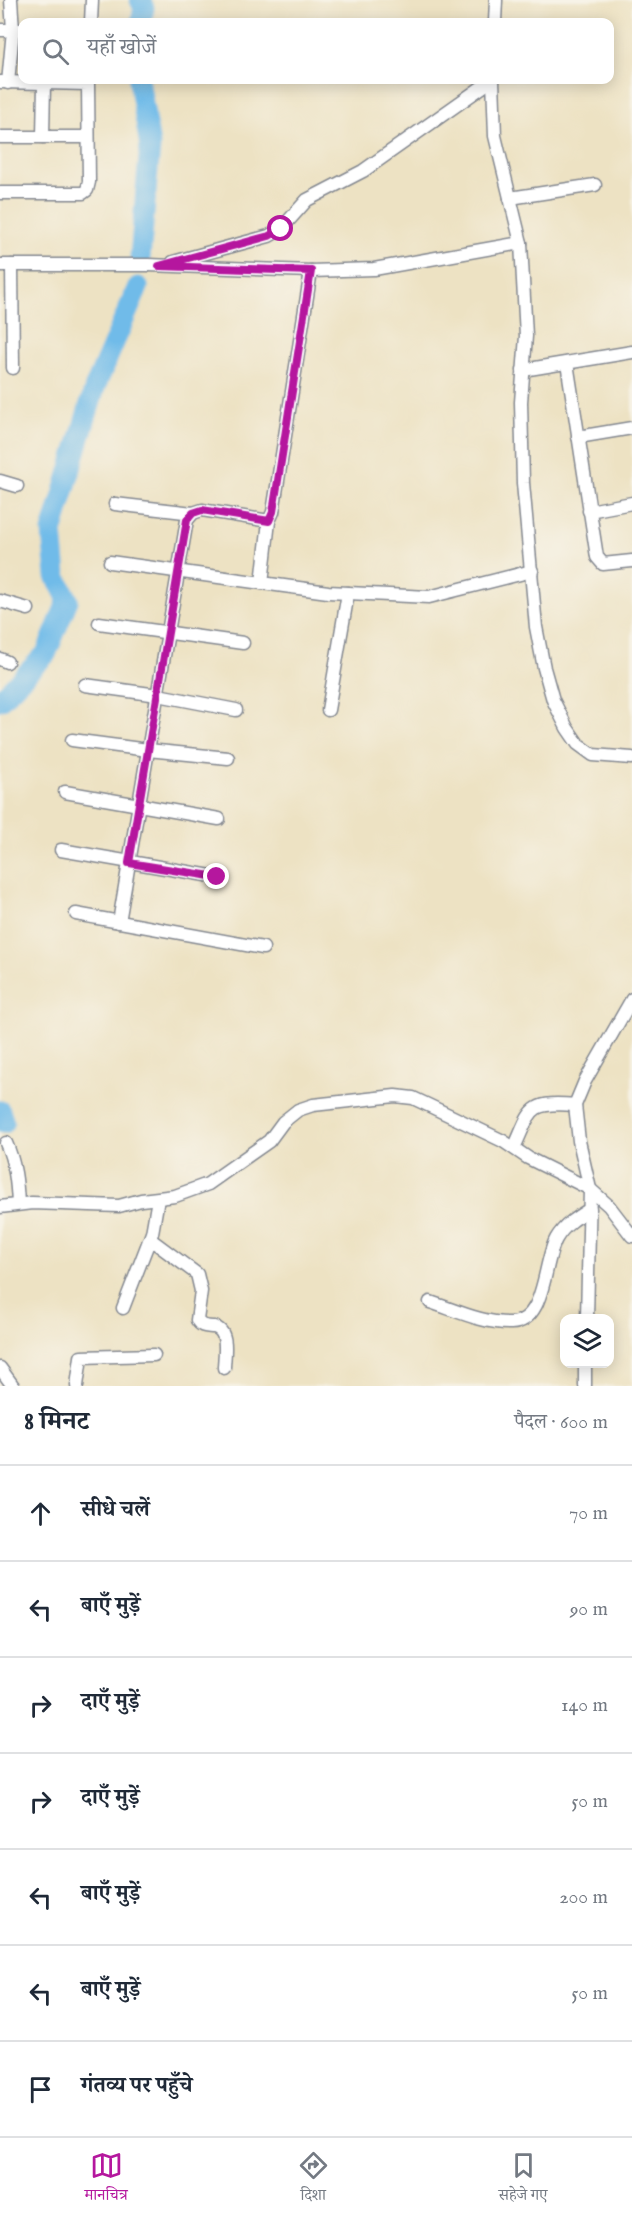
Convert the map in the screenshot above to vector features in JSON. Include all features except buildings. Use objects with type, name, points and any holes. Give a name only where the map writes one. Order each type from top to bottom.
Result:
[{"type":"street","points":[[4,82],[18,30],[10,0]]},
{"type":"street","points":[[91,18],[92,0]]},
{"type":"street","points":[[495,18],[496,0]]},
{"type":"street","points":[[0,30],[18,30]]},
{"type":"street","points":[[43,137],[44,84]]},
{"type":"street","points":[[0,193],[83,192],[87,190],[89,182],[88,84]]},
{"type":"street","points":[[154,266],[269,236],[281,229],[307,200],[363,171],[487,84]]},
{"type":"street","points":[[493,84],[495,136],[521,243],[526,336],[521,402],[523,483],[537,627],[544,668],[553,700],[578,744],[593,755],[632,758]]},
{"type":"street","points":[[0,137],[88,137]]},
{"type":"street","points":[[510,198],[595,185]]},
{"type":"street","points":[[13,368],[6,265],[131,265],[311,271],[374,269],[521,243]]},
{"type":"street","points":[[262,583],[269,521],[273,512],[311,271]]},
{"type":"street","points":[[524,370],[632,352]]},
{"type":"street","points":[[567,363],[597,557],[603,564],[632,561]]},
{"type":"street","points":[[578,437],[632,428]]},
{"type":"street","points":[[0,481],[17,486]]},
{"type":"street","points":[[589,511],[632,503]]},
{"type":"street","points":[[116,504],[193,513],[202,510],[269,521]]},
{"type":"street","points":[[119,922],[187,520],[193,513]]},
{"type":"street","points":[[110,562],[348,593],[429,597],[532,571]]},
{"type":"street","points":[[328,710],[348,593]]},
{"type":"street","points":[[0,603],[28,609]]},
{"type":"street","points":[[99,623],[243,643]]},
{"type":"street","points":[[85,685],[158,695],[236,710]]},
{"type":"street","points":[[72,740],[228,758]]},
{"type":"street","points":[[65,792],[139,803],[219,819]]},
{"type":"street","points":[[61,850],[217,877]]},
{"type":"street","points":[[76,914],[263,948]]},
{"type":"street","points":[[587,1314],[590,1189],[579,1141],[575,1105],[585,1081],[632,999]]},
{"type":"street","points":[[0,1208],[18,1204],[119,1206],[175,1196],[208,1184],[269,1141],[283,1122],[298,1110],[313,1105],[394,1096],[413,1098],[503,1141],[528,1158],[590,1189],[609,1206],[632,1236]]},
{"type":"street","points":[[514,1148],[531,1112],[538,1107],[549,1102],[575,1105]]},
{"type":"street","points":[[6,1143],[16,1175],[18,1204]]},
{"type":"street","points":[[123,1308],[150,1239],[158,1199]]},
{"type":"street","points":[[430,1302],[494,1322],[512,1324],[525,1320],[535,1309],[556,1240],[570,1222],[590,1209]]},
{"type":"street","points":[[150,1239],[197,1274],[201,1291],[197,1320],[204,1326],[221,1331],[225,1342],[224,1368]]},
{"type":"street","points":[[76,1386],[81,1357],[154,1355]]},
{"type":"street","points":[[0,1368],[13,1386]]},
{"type":"street","points":[[585,1368],[585,1386]]},
{"type":"waterway","points":[[140,0],[144,8],[142,18]]},
{"type":"waterway","points":[[140,84],[150,146],[140,258]]},
{"type":"waterway","points":[[0,700],[46,654],[68,600],[56,576],[52,532],[95,387],[138,287]]},
{"type":"waterway","points":[[0,1111],[4,1123]]},
{"type":"route","points":[[217,877],[129,863],[187,520],[193,513],[202,510],[269,521],[273,512],[311,271],[159,266],[269,236],[281,229]]}]
